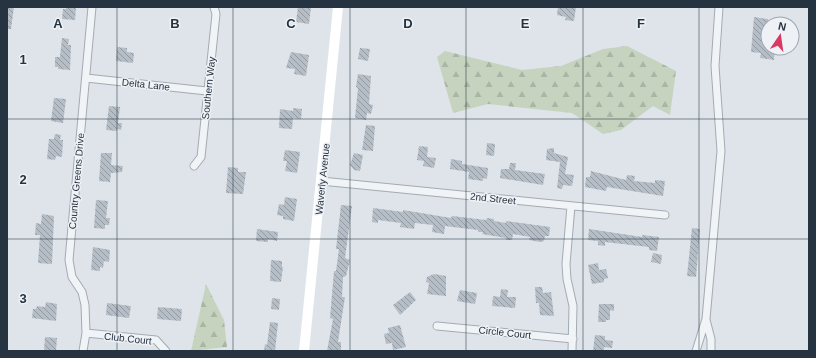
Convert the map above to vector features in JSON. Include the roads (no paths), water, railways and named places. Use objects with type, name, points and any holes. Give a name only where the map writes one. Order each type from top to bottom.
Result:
[{"type":"street","name":"Country Greens Drive","points":[[83,351],[86,334],[85,305],[82,292],[72,277],[69,260],[92,7]]},
{"type":"street","name":"Southern Way","points":[[194,166],[201,157],[216,14],[214,7]]},
{"type":"street","name":"Waverly Avenue","points":[[304,351],[338,7]]},
{"type":"street","points":[[696,351],[706,319],[721,151],[714,66],[719,7]]},
{"type":"street","name":"Delta Lane","points":[[86,78],[207,90]]},
{"type":"street","name":"2nd Street","points":[[322,181],[666,215]]},
{"type":"street","points":[[571,206],[566,264],[567,279],[573,306],[572,351]]},
{"type":"street","points":[[706,319],[711,339],[711,351]]},
{"type":"street","name":"Circle Court","points":[[437,326],[573,339]]},
{"type":"street","name":"Club Court","points":[[86,334],[156,340],[166,351]]}]
